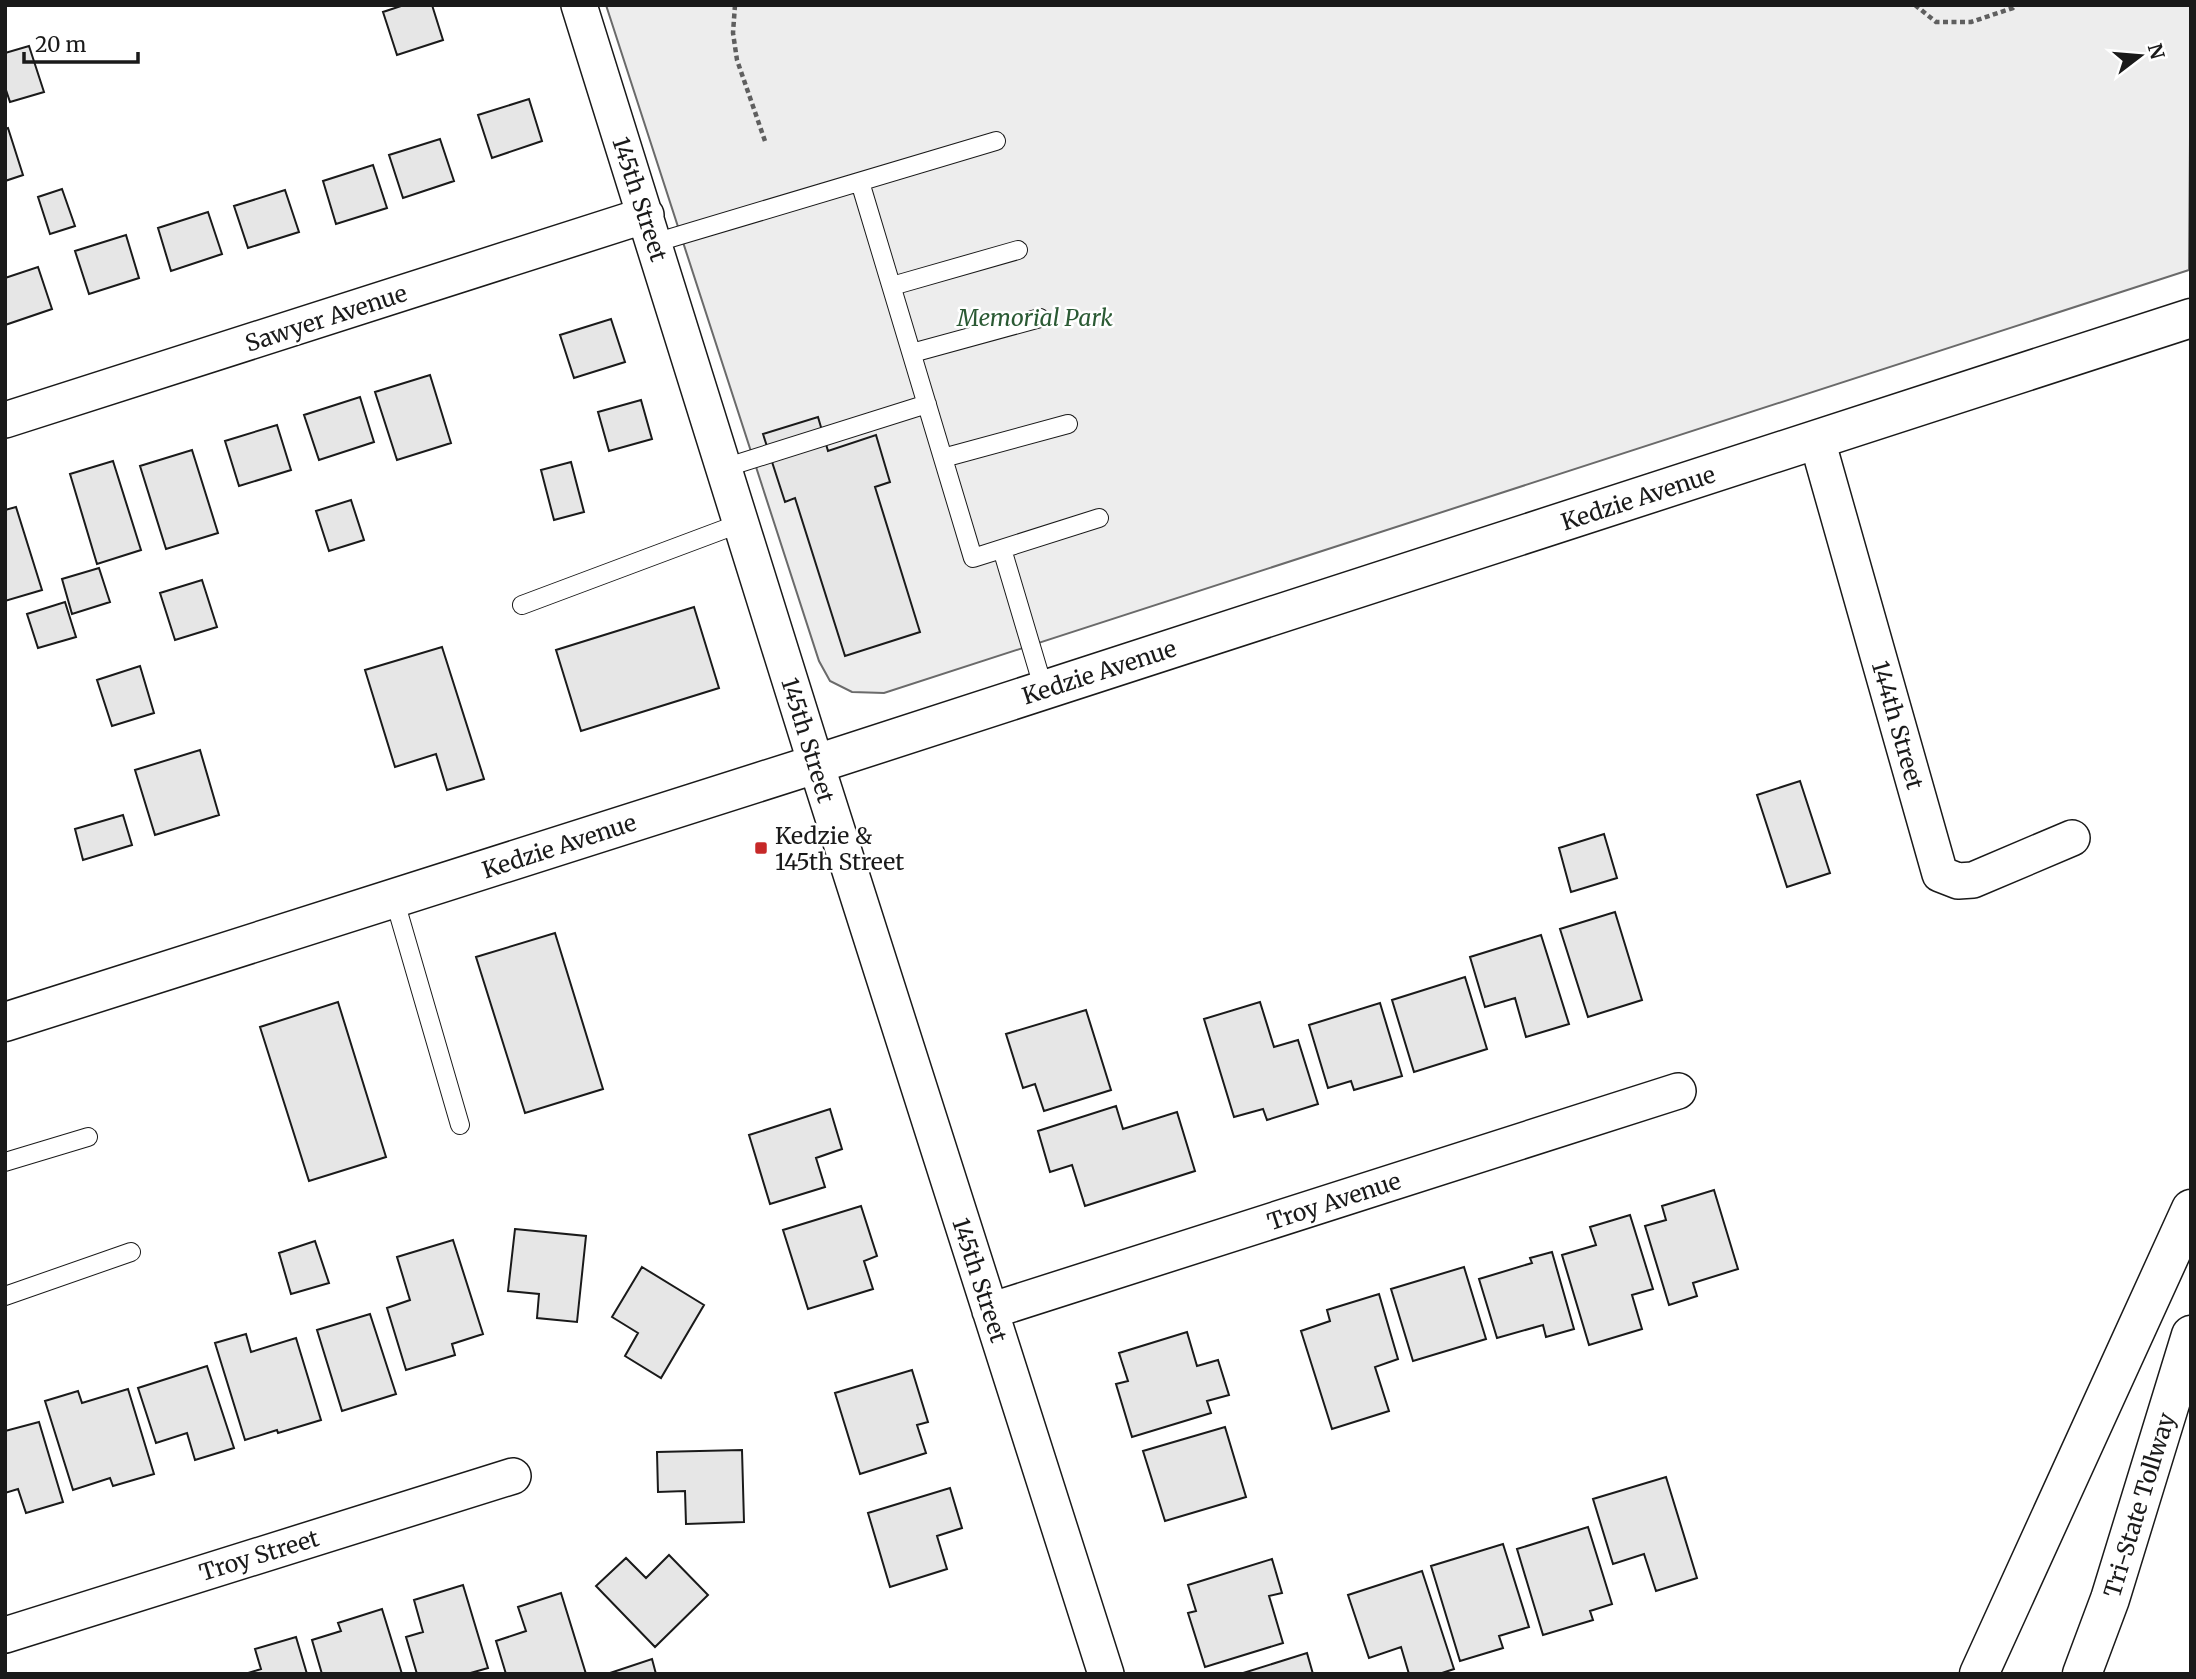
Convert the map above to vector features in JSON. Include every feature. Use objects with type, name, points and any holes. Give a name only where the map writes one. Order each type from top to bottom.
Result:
[{"type":"main road","name":"Kedzie Avenue","points":[[5,1021],[816,764],[2191,318]]},
{"type":"main road","points":[[1979,1674],[2191,1209]]},
{"type":"main road","name":"Tri-State Tollway","points":[[2082,1674],[2110,1600],[2191,1335]]},
{"type":"street","name":"145th Street","points":[[579,5],[816,764],[1106,1674]]},
{"type":"street","name":"Sawyer Avenue","points":[[5,420],[650,229]]},
{"type":"street","name":"144th Street","points":[[1817,440],[1940,874],[1958,881],[1973,880],[2072,838]]},
{"type":"street","name":"Troy Avenue","points":[[990,1311],[1678,1091]]},
{"type":"street","name":"Troy Street","points":[[5,1635],[513,1476]]},
{"type":"lane","points":[[650,229],[860,182],[996,141]]},
{"type":"lane","points":[[860,182],[973,558],[1099,518]]},
{"type":"lane","points":[[892,286],[1018,250]]},
{"type":"lane","points":[[912,354],[1040,317]]},
{"type":"lane","points":[[724,468],[927,404]]},
{"type":"lane","points":[[943,458],[1068,424]]},
{"type":"lane","points":[[522,605],[741,523]]},
{"type":"lane","points":[[1002,549],[1044,690]]},
{"type":"lane","points":[[394,898],[460,1125]]},
{"type":"lane","points":[[5,1162],[88,1137]]},
{"type":"lane","points":[[5,1296],[131,1252]]},
{"type":"path","points":[[734,5],[733,33],[737,60],[765,141]]},
{"type":"path","points":[[1916,5],[1936,22],[1971,22],[2013,9],[2016,5]]},
{"type":"shaded area","name":"Memorial Park","points":[[606,5],[2191,5],[2189,270],[884,693],[852,692],[830,681],[819,661]]},
{"type":"building","points":[[404,5],[432,5],[443,40],[397,55],[383,12]]},
{"type":"building","points":[[29,46],[44,92],[10,102],[5,87],[5,53]]},
{"type":"building","points":[[529,99],[542,141],[492,158],[478,115]]},
{"type":"building","points":[[8,128],[23,175],[5,181],[5,129]]},
{"type":"building","points":[[440,139],[454,181],[403,198],[389,155]]},
{"type":"building","points":[[373,165],[387,208],[336,224],[323,181]]},
{"type":"building","points":[[62,189],[75,226],[50,234],[38,197]]},
{"type":"building","points":[[285,190],[299,232],[248,248],[234,206]]},
{"type":"building","points":[[208,212],[222,254],[171,271],[158,228]]},
{"type":"building","points":[[126,235],[139,278],[89,294],[75,251]]},
{"type":"building","points":[[38,267],[52,309],[5,325],[5,278]]},
{"type":"building","points":[[611,319],[625,362],[574,378],[560,335]]},
{"type":"building","points":[[430,375],[451,443],[397,460],[375,392]]},
{"type":"building","points":[[360,397],[374,442],[319,460],[304,415]]},
{"type":"building","points":[[641,400],[652,439],[609,451],[598,412]]},
{"type":"building","points":[[818,417],[828,451],[876,435],[890,482],[875,487],[920,632],[845,656],[795,498],[785,502],[763,434]]},
{"type":"building","points":[[277,425],[291,470],[239,486],[225,441]]},
{"type":"building","points":[[192,450],[218,533],[166,549],[140,466]]},
{"type":"building","points":[[113,461],[141,550],[97,564],[70,474]]},
{"type":"building","points":[[571,462],[584,512],[554,520],[541,470]]},
{"type":"building","points":[[351,500],[364,540],[329,551],[316,511]]},
{"type":"building","points":[[16,507],[42,590],[5,601],[5,510]]},
{"type":"building","points":[[99,568],[110,602],[72,614],[62,579]]},
{"type":"building","points":[[202,580],[217,627],[175,640],[160,593]]},
{"type":"building","points":[[65,602],[76,637],[38,648],[27,614]]},
{"type":"building","points":[[694,607],[719,688],[581,731],[556,650]]},
{"type":"building","points":[[442,647],[484,779],[447,790],[436,754],[395,767],[365,670]]},
{"type":"building","points":[[140,666],[154,713],[112,726],[97,680]]},
{"type":"building","points":[[200,750],[219,815],[155,835],[135,770]]},
{"type":"building","points":[[1800,781],[1830,873],[1787,887],[1757,795]]},
{"type":"building","points":[[123,815],[132,845],[83,860],[75,829]]},
{"type":"building","points":[[1604,834],[1617,878],[1571,892],[1559,848]]},
{"type":"building","points":[[1615,912],[1642,1000],[1588,1017],[1560,929]]},
{"type":"building","points":[[555,933],[603,1089],[525,1113],[476,957]]},
{"type":"building","points":[[1541,935],[1569,1024],[1526,1037],[1515,998],[1485,1007],[1470,957]]},
{"type":"building","points":[[1465,977],[1487,1049],[1414,1072],[1392,1000]]},
{"type":"building","points":[[338,1002],[386,1157],[309,1181],[260,1027]]},
{"type":"building","points":[[1260,1002],[1274,1047],[1298,1040],[1318,1104],[1267,1120],[1263,1109],[1234,1117],[1204,1019]]},
{"type":"building","points":[[1380,1003],[1402,1076],[1354,1090],[1351,1081],[1328,1088],[1309,1025]]},
{"type":"building","points":[[1086,1010],[1111,1090],[1044,1111],[1035,1084],[1023,1088],[1006,1034]]},
{"type":"building","points":[[1116,1106],[1123,1129],[1177,1112],[1195,1171],[1085,1206],[1072,1165],[1050,1172],[1038,1131]]},
{"type":"building","points":[[830,1109],[842,1149],[816,1158],[825,1187],[770,1204],[749,1135]]},
{"type":"building","points":[[1714,1190],[1738,1269],[1693,1283],[1697,1296],[1669,1305],[1645,1226],[1666,1220],[1662,1206]]},
{"type":"building","points":[[861,1206],[877,1256],[864,1261],[873,1289],[808,1309],[783,1230]]},
{"type":"building","points":[[1630,1215],[1653,1289],[1632,1295],[1642,1329],[1589,1345],[1562,1255],[1596,1245],[1590,1227]]},
{"type":"building","points":[[515,1229],[586,1236],[577,1322],[537,1318],[539,1294],[508,1291]]},
{"type":"building","points":[[453,1240],[483,1334],[452,1344],[455,1355],[406,1370],[387,1308],[410,1300],[397,1257]]},
{"type":"building","points":[[315,1241],[329,1283],[291,1294],[279,1253]]},
{"type":"building","points":[[1552,1252],[1574,1329],[1546,1337],[1543,1325],[1497,1338],[1479,1279],[1532,1263],[1530,1258]]},
{"type":"building","points":[[642,1267],[704,1305],[661,1378],[625,1356],[638,1333],[612,1317]]},
{"type":"building","points":[[1464,1267],[1486,1339],[1413,1361],[1391,1289]]},
{"type":"building","points":[[1379,1294],[1398,1359],[1375,1367],[1389,1411],[1332,1429],[1301,1331],[1330,1321],[1327,1310]]},
{"type":"building","points":[[370,1314],[396,1394],[342,1411],[317,1330]]},
{"type":"building","points":[[1187,1332],[1197,1366],[1218,1360],[1229,1395],[1207,1401],[1211,1413],[1132,1437],[1116,1384],[1128,1381],[1119,1353]]},
{"type":"building","points":[[246,1334],[251,1352],[296,1338],[321,1420],[245,1440],[215,1343]]},
{"type":"building","points":[[207,1366],[234,1448],[195,1460],[187,1433],[156,1443],[138,1388]]},
{"type":"building","points":[[912,1370],[928,1422],[917,1425],[926,1453],[860,1474],[835,1393]]},
{"type":"building","points":[[128,1389],[154,1474],[113,1486],[110,1478],[73,1490],[45,1401],[78,1391],[82,1403]]},
{"type":"building","points":[[39,1422],[63,1502],[26,1513],[18,1489],[5,1493],[5,1431]]},
{"type":"building","points":[[1225,1427],[1246,1497],[1165,1521],[1143,1451]]},
{"type":"building","points":[[742,1450],[744,1522],[686,1524],[685,1491],[658,1492],[657,1452]]},
{"type":"building","points":[[1666,1477],[1697,1578],[1656,1591],[1644,1554],[1613,1564],[1593,1499]]},
{"type":"building","points":[[950,1488],[962,1528],[937,1536],[947,1569],[890,1587],[868,1513]]},
{"type":"building","points":[[1588,1527],[1612,1604],[1590,1611],[1593,1620],[1543,1635],[1517,1549]]},
{"type":"building","points":[[1503,1544],[1529,1627],[1499,1636],[1503,1648],[1460,1661],[1431,1566]]},
{"type":"building","points":[[669,1555],[708,1595],[655,1647],[596,1586],[626,1558],[646,1578]]},
{"type":"building","points":[[1272,1559],[1282,1593],[1269,1596],[1283,1643],[1205,1667],[1188,1613],[1196,1611],[1188,1585]]},
{"type":"building","points":[[1422,1571],[1454,1669],[1439,1674],[1409,1674],[1401,1647],[1369,1658],[1348,1595]]},
{"type":"building","points":[[463,1585],[488,1668],[467,1674],[417,1674],[406,1637],[423,1632],[414,1600]]},
{"type":"building","points":[[561,1593],[586,1674],[506,1674],[496,1641],[526,1631],[518,1607]]},
{"type":"building","points":[[382,1609],[402,1674],[322,1674],[312,1640],[341,1631],[338,1623]]},
{"type":"building","points":[[296,1637],[307,1674],[245,1674],[261,1669],[255,1649]]},
{"type":"building","points":[[1307,1653],[1313,1674],[1240,1674]]},
{"type":"building","points":[[652,1659],[656,1674],[607,1674]]},
{"type":"place","name":"Kedzie & 145th Street","points":[[761,848]]}]
